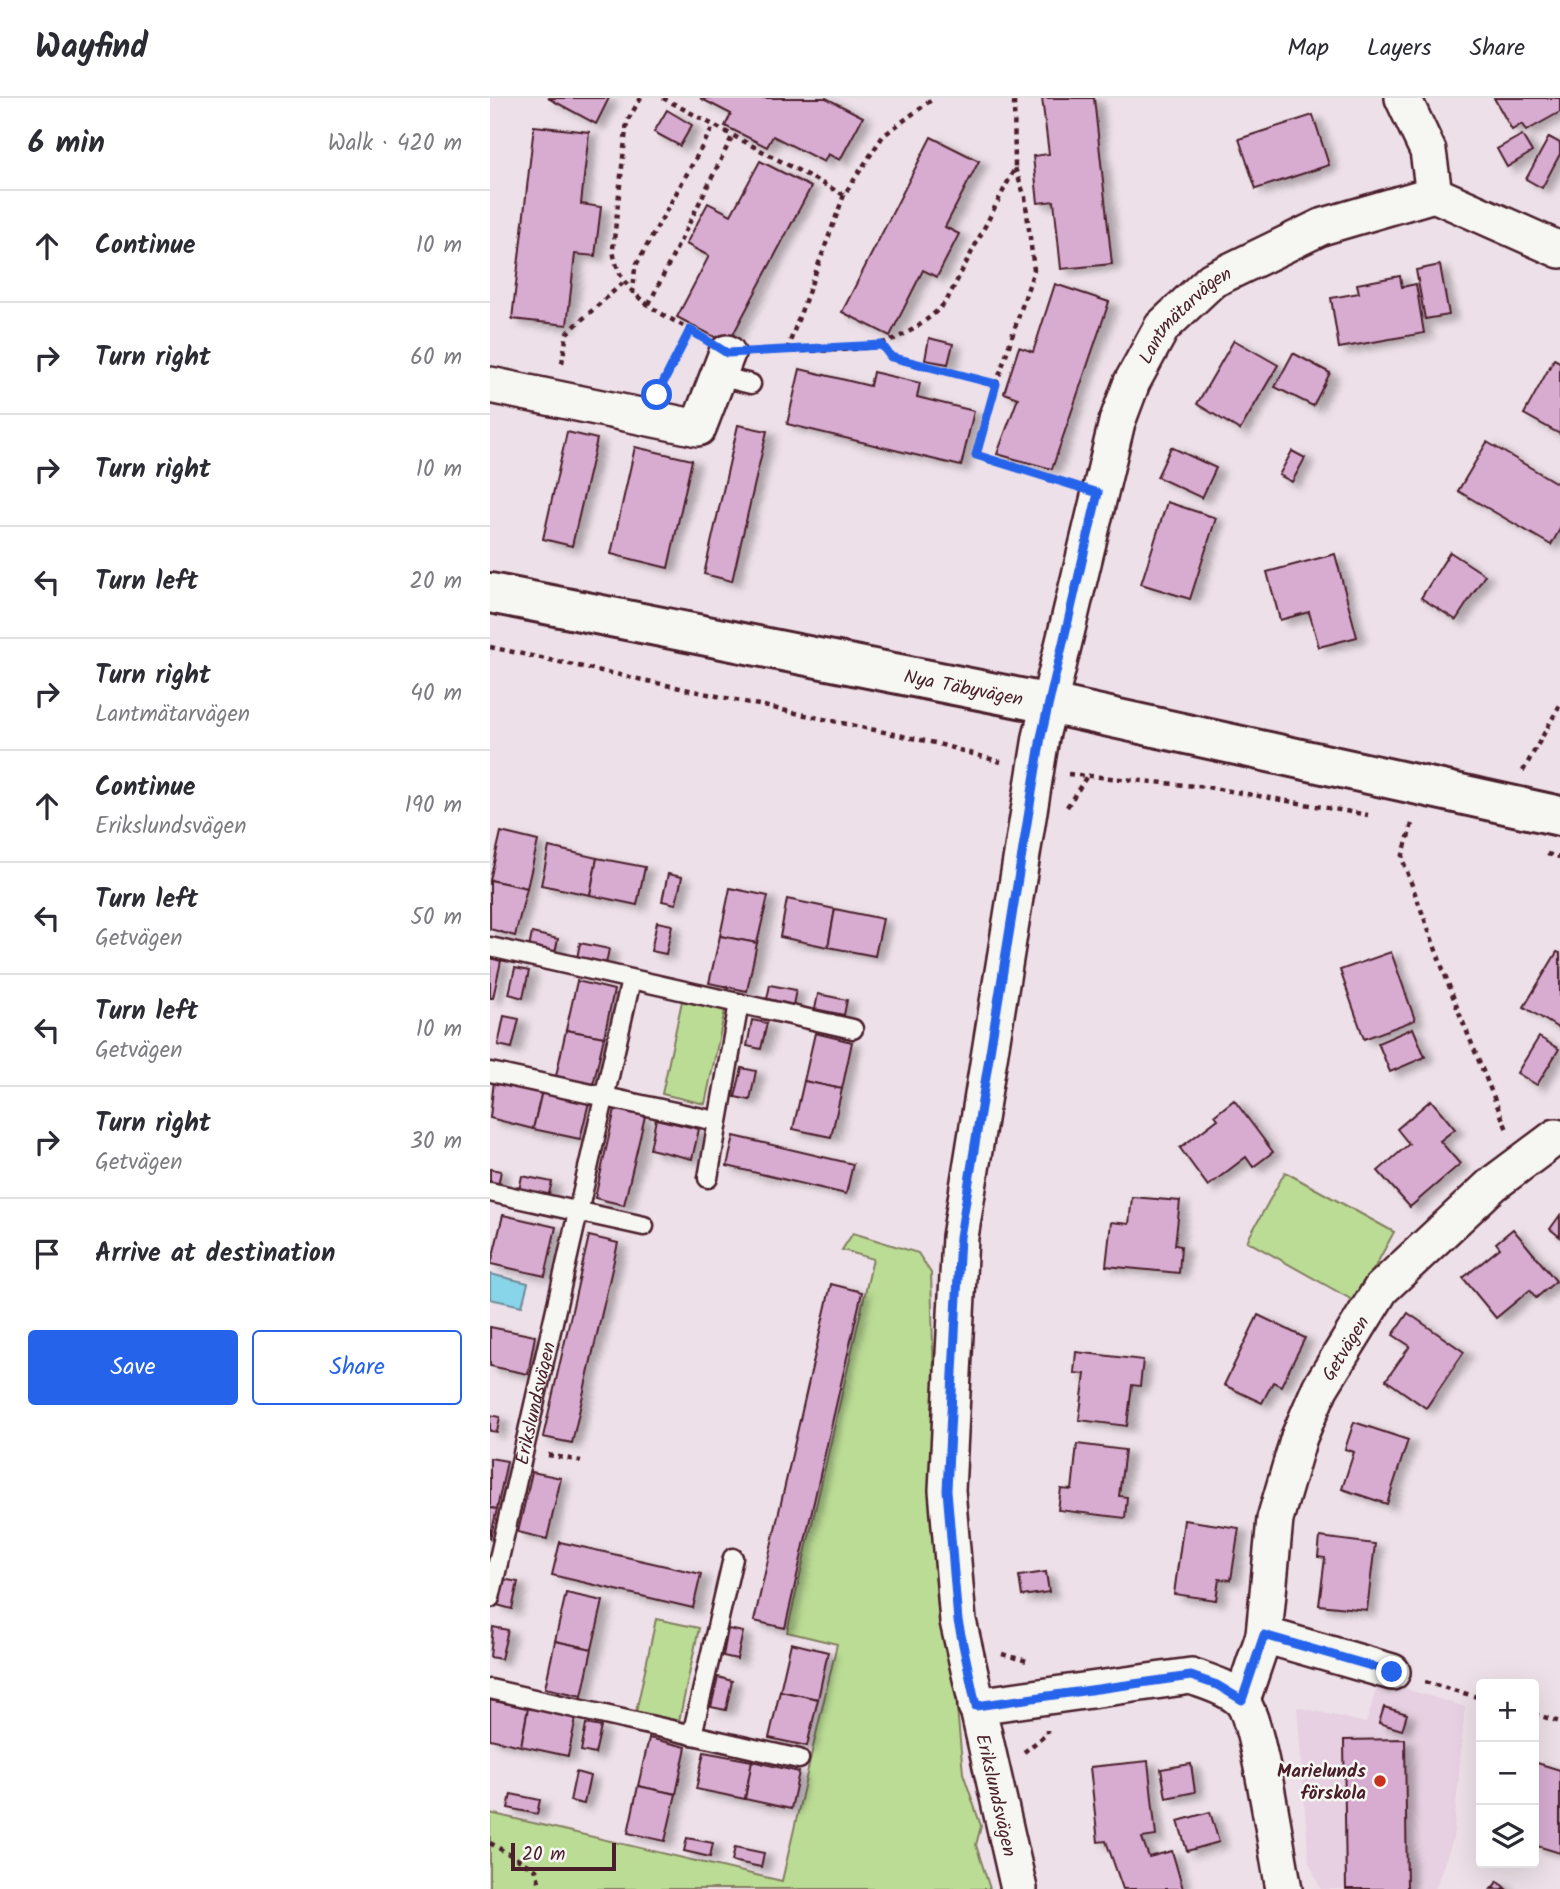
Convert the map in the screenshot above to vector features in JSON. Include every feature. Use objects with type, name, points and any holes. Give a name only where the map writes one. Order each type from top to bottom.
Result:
[{"type":"main road","name":"Nya Täbyvägen","points":[[490,593],[1050,704],[1560,816]]},
{"type":"street","points":[[1404,98],[1428,151],[1434,194],[1560,250]]},
{"type":"street","name":"Lantmätarvägen","points":[[1050,704],[1117,422],[1132,382],[1162,327],[1212,281],[1321,227],[1434,194]]},
{"type":"street","points":[[490,385],[698,428],[732,371]]},
{"type":"street","name":"Erikslundsvägen","points":[[1019,1889],[958,1621],[947,1490],[960,1237],[1041,737],[1050,704]]},
{"type":"street","name":"Getvägen","points":[[1242,1700],[1264,1635],[1275,1519],[1299,1437],[1320,1388],[1381,1289],[1493,1184],[1556,1137]]},
{"type":"street","points":[[1264,1635],[1392,1672]]},
{"type":"street","points":[[976,1706],[1191,1676],[1217,1685],[1242,1700],[1255,1730],[1284,1889]]},
{"type":"lane","points":[[490,947],[853,1029]]},
{"type":"lane","name":"Erikslundsvägen","points":[[490,1598],[631,980]]},
{"type":"lane","points":[[708,1178],[739,1003]]},
{"type":"lane","points":[[490,1072],[716,1121]]},
{"type":"lane","points":[[490,1192],[577,1209],[644,1226]]},
{"type":"lane","points":[[691,1735],[733,1558]]},
{"type":"lane","points":[[490,1689],[799,1759]]},
{"type":"path","points":[[641,98],[627,121],[613,249],[615,269],[634,295],[690,330],[732,371],[787,350],[882,345],[897,341],[928,320],[946,302],[1015,168]]},
{"type":"path","points":[[663,98],[844,195]]},
{"type":"path","points":[[787,350],[844,195],[883,136],[934,98]]},
{"type":"path","points":[[1014,98],[1015,168],[1025,197],[1034,270],[996,384],[976,455],[1098,493]]},
{"type":"path","points":[[634,295],[635,267],[713,127]]},
{"type":"path","points":[[649,304],[732,137]]},
{"type":"path","points":[[560,373],[567,333],[624,282]]},
{"type":"path","points":[[657,395],[690,330]]},
{"type":"path","points":[[882,345],[891,357],[996,384]]},
{"type":"path","points":[[1504,805],[1560,705]]},
{"type":"path","points":[[1061,816],[1087,776]]},
{"type":"path","points":[[1412,824],[1402,858],[1458,1010],[1521,1163]]},
{"type":"path","points":[[998,1652],[1040,1665],[1047,1696],[1047,1734],[1021,1754]]},
{"type":"path","points":[[1392,1672],[1476,1697]]},
{"type":"path","points":[[1539,1716],[1560,1722]]},
{"type":"path","points":[[490,1843],[536,1870],[541,1889]]},
{"type":"shaded area","name":"Marielunds förskola","points":[[1379,1681],[1465,1707],[1453,1839],[1435,1889],[1321,1889],[1309,1862],[1297,1707],[1366,1723]]},
{"type":"green space","points":[[682,1001],[725,1010],[705,1104],[662,1094]]},
{"type":"green space","points":[[1285,1172],[1394,1232],[1356,1302],[1247,1241]]},
{"type":"green space","points":[[853,1233],[918,1253],[931,1273],[937,1494],[963,1773],[981,1826],[976,1845],[990,1889],[490,1889],[490,1813],[782,1881],[837,1644],[787,1632],[873,1259],[842,1250]]},
{"type":"green space","points":[[656,1619],[699,1628],[679,1721],[636,1712]]},
{"type":"water","points":[[490,1274],[528,1283],[522,1306],[490,1299]]},
{"type":"building","points":[[548,98],[609,98],[596,124]]},
{"type":"building","points":[[700,98],[826,98],[863,117],[840,160],[828,154],[824,162],[773,136],[767,147],[725,126],[731,114]]},
{"type":"building","points":[[1042,98],[1094,98],[1112,264],[1061,269],[1054,201],[1038,203],[1033,156],[1049,154]]},
{"type":"building","points":[[1494,98],[1560,98],[1560,112],[1526,131],[1522,124],[1512,130]]},
{"type":"building","points":[[667,110],[692,125],[680,146],[654,132]]},
{"type":"building","points":[[1313,115],[1329,165],[1256,189],[1239,139]]},
{"type":"building","points":[[534,126],[589,132],[581,204],[601,207],[595,256],[575,254],[567,325],[512,319]]},
{"type":"building","points":[[1522,135],[1532,152],[1507,167],[1497,149]]},
{"type":"building","points":[[931,137],[979,161],[945,227],[959,234],[937,277],[923,270],[890,336],[842,312]]},
{"type":"building","points":[[1549,137],[1560,143],[1560,154],[1542,188],[1526,179]]},
{"type":"building","points":[[760,161],[811,187],[728,344],[677,317],[709,256],[686,244],[708,203],[731,215]]},
{"type":"building","points":[[1440,265],[1449,315],[1425,319],[1416,270]]},
{"type":"building","points":[[1400,276],[1402,287],[1416,284],[1424,333],[1339,348],[1331,298],[1359,293],[1357,284]]},
{"type":"building","points":[[1055,284],[1109,302],[1052,469],[997,454],[1018,398],[1004,393],[1019,347],[1033,352]]},
{"type":"building","points":[[929,338],[953,344],[948,364],[925,360]]},
{"type":"building","points":[[1234,340],[1278,365],[1240,430],[1197,404]]},
{"type":"building","points":[[1293,353],[1330,373],[1313,406],[1275,387]]},
{"type":"building","points":[[1554,359],[1560,362],[1560,434],[1524,414]]},
{"type":"building","points":[[800,369],[870,386],[873,372],[920,383],[917,397],[974,411],[961,466],[787,424]]},
{"type":"building","points":[[738,425],[767,431],[732,581],[704,574]]},
{"type":"building","points":[[567,432],[597,439],[572,546],[543,539]]},
{"type":"building","points":[[1487,442],[1560,485],[1560,529],[1551,545],[1458,491]]},
{"type":"building","points":[[635,447],[692,460],[668,568],[611,554]]},
{"type":"building","points":[[1171,447],[1216,468],[1202,498],[1157,477]]},
{"type":"building","points":[[1292,451],[1305,458],[1292,482],[1279,475]]},
{"type":"building","points":[[1167,502],[1216,518],[1190,599],[1141,584]]},
{"type":"building","points":[[1450,552],[1485,575],[1456,620],[1421,598]]},
{"type":"building","points":[[1335,554],[1357,637],[1319,647],[1309,612],[1280,620],[1267,572]]},
{"type":"building","points":[[501,832],[538,841],[527,888],[490,880]]},
{"type":"building","points":[[549,847],[597,858],[590,895],[541,885]]},
{"type":"building","points":[[597,858],[645,867],[637,905],[590,895]]},
{"type":"building","points":[[668,874],[682,877],[676,904],[662,901]]},
{"type":"building","points":[[490,880],[527,888],[515,936],[490,929]]},
{"type":"building","points":[[730,888],[768,896],[757,943],[720,936]]},
{"type":"building","points":[[787,899],[835,909],[828,947],[780,937]]},
{"type":"building","points":[[835,909],[883,919],[875,956],[828,947]]},
{"type":"building","points":[[657,922],[672,925],[666,954],[651,951]]},
{"type":"building","points":[[532,933],[558,939],[555,953],[529,948]]},
{"type":"building","points":[[720,936],[757,943],[747,991],[709,983]]},
{"type":"building","points":[[580,943],[609,949],[606,964],[577,958]]},
{"type":"building","points":[[1391,952],[1415,1020],[1364,1039],[1340,970]]},
{"type":"building","points":[[1557,952],[1560,953],[1560,1029],[1524,1007]]},
{"type":"building","points":[[490,958],[501,961],[493,998],[490,998]]},
{"type":"building","points":[[515,968],[529,971],[523,998],[509,994]]},
{"type":"building","points":[[577,981],[614,990],[604,1037],[566,1030]]},
{"type":"building","points":[[770,985],[796,990],[793,1005],[767,999]]},
{"type":"building","points":[[818,994],[847,1000],[844,1015],[815,1009]]},
{"type":"building","points":[[504,1016],[519,1019],[512,1048],[498,1045]]},
{"type":"building","points":[[752,1020],[767,1023],[761,1049],[747,1046]]},
{"type":"building","points":[[1413,1028],[1425,1057],[1390,1072],[1378,1043]]},
{"type":"building","points":[[566,1030],[604,1037],[593,1085],[556,1076]]},
{"type":"building","points":[[815,1033],[852,1042],[842,1089],[804,1081]]},
{"type":"building","points":[[1539,1037],[1559,1049],[1537,1085],[1517,1073]]},
{"type":"building","points":[[742,1068],[756,1071],[750,1100],[735,1097]]},
{"type":"building","points":[[494,1080],[542,1091],[533,1129],[490,1118]]},
{"type":"building","points":[[804,1081],[842,1089],[831,1137],[793,1129]]},
{"type":"building","points":[[542,1091],[589,1102],[580,1139],[533,1129]]},
{"type":"building","points":[[1234,1100],[1273,1152],[1253,1167],[1246,1157],[1208,1186],[1180,1148],[1218,1119],[1215,1115]]},
{"type":"building","points":[[1431,1100],[1455,1129],[1440,1141],[1460,1164],[1410,1207],[1378,1171],[1409,1144],[1397,1129]]},
{"type":"building","points":[[615,1109],[645,1116],[624,1205],[595,1198]]},
{"type":"building","points":[[656,1119],[699,1129],[692,1159],[650,1149]]},
{"type":"building","points":[[734,1136],[853,1164],[846,1194],[727,1166]]},
{"type":"building","points":[[490,1169],[501,1171],[498,1186],[490,1184]]},
{"type":"building","points":[[522,1176],[552,1182],[548,1197],[519,1190]]},
{"type":"building","points":[[1132,1197],[1180,1201],[1175,1245],[1181,1246],[1179,1273],[1106,1266],[1111,1222],[1129,1224]]},
{"type":"building","points":[[503,1215],[556,1227],[545,1276],[491,1264]]},
{"type":"building","points":[[1560,1215],[1560,1237],[1550,1229]]},
{"type":"building","points":[[1513,1229],[1556,1281],[1536,1298],[1530,1290],[1496,1318],[1463,1278],[1500,1248],[1496,1243]]},
{"type":"building","points":[[589,1236],[618,1243],[572,1443],[543,1437]]},
{"type":"building","points":[[831,1284],[862,1292],[785,1628],[754,1621]]},
{"type":"building","points":[[1408,1313],[1464,1352],[1426,1408],[1386,1380],[1410,1346],[1393,1335]]},
{"type":"building","points":[[1258,1315],[1305,1338],[1281,1386],[1273,1382],[1262,1403],[1224,1385]]},
{"type":"building","points":[[490,1327],[535,1336],[528,1374],[490,1366]]},
{"type":"building","points":[[1076,1352],[1143,1360],[1140,1386],[1132,1385],[1127,1426],[1079,1420],[1085,1374],[1074,1373]]},
{"type":"building","points":[[490,1415],[500,1417],[497,1432],[490,1431]]},
{"type":"building","points":[[1354,1422],[1408,1440],[1387,1504],[1342,1489],[1354,1452],[1345,1449]]},
{"type":"building","points":[[1077,1444],[1125,1450],[1119,1496],[1127,1497],[1125,1518],[1058,1510],[1061,1489],[1072,1490]]},
{"type":"building","points":[[490,1458],[507,1461],[497,1509],[490,1508]]},
{"type":"building","points":[[532,1472],[561,1478],[547,1539],[518,1532]]},
{"type":"building","points":[[490,1508],[497,1509],[490,1539]]},
{"type":"building","points":[[1184,1520],[1239,1528],[1231,1580],[1219,1579],[1216,1600],[1174,1594]]},
{"type":"building","points":[[1320,1537],[1375,1544],[1367,1610],[1319,1605],[1325,1558],[1318,1557]]},
{"type":"building","points":[[560,1542],[701,1574],[693,1608],[552,1575]]},
{"type":"building","points":[[1046,1572],[1049,1592],[1022,1596],[1019,1576]]},
{"type":"building","points":[[503,1579],[518,1582],[512,1609],[497,1605]]},
{"type":"building","points":[[566,1593],[603,1601],[592,1649],[555,1641]]},
{"type":"building","points":[[493,1627],[508,1630],[501,1659],[490,1657]]},
{"type":"building","points":[[728,1629],[743,1632],[737,1659],[723,1656]]},
{"type":"building","points":[[555,1641],[592,1649],[582,1696],[545,1688]]},
{"type":"building","points":[[791,1643],[828,1652],[818,1699],[780,1691]]},
{"type":"building","points":[[718,1677],[732,1681],[726,1710],[711,1707]]},
{"type":"building","points":[[780,1691],[818,1699],[807,1746],[769,1738]]},
{"type":"building","points":[[490,1700],[528,1708],[521,1746],[490,1739]]},
{"type":"building","points":[[1384,1707],[1407,1714],[1402,1730],[1379,1723]]},
{"type":"building","points":[[528,1708],[576,1718],[568,1756],[521,1746]]},
{"type":"building","points":[[586,1724],[601,1727],[595,1754],[581,1751]]},
{"type":"building","points":[[649,1738],[686,1747],[676,1794],[638,1786]]},
{"type":"building","points":[[1405,1739],[1407,1889],[1346,1889],[1344,1740]]},
{"type":"building","points":[[704,1752],[752,1761],[745,1799],[696,1789]]},
{"type":"building","points":[[752,1761],[799,1772],[791,1809],[745,1799]]},
{"type":"building","points":[[1148,1761],[1156,1836],[1142,1838],[1149,1857],[1172,1851],[1183,1889],[1123,1889],[1106,1841],[1098,1842],[1090,1767]]},
{"type":"building","points":[[1191,1764],[1195,1792],[1166,1798],[1161,1769]]},
{"type":"building","points":[[1539,1764],[1560,1770],[1560,1853],[1539,1847]]},
{"type":"building","points":[[576,1772],[590,1776],[584,1804],[570,1801]]},
{"type":"building","points":[[638,1786],[676,1794],[665,1841],[628,1833]]},
{"type":"building","points":[[511,1794],[540,1800],[537,1814],[508,1808]]},
{"type":"building","points":[[1210,1812],[1219,1842],[1187,1851],[1178,1821]]},
{"type":"building","points":[[687,1838],[713,1843],[710,1857],[684,1851]]},
{"type":"building","points":[[735,1847],[764,1853],[761,1867],[732,1861]]},
{"type":"building","points":[[1498,1881],[1506,1889],[1491,1889]]},
{"type":"place","name":"Marielunds förskola","points":[[1380,1781]]},
{"type":"route","points":[[657,395],[690,330],[727,353],[872,348],[882,345],[891,357],[996,384],[976,455],[1098,493],[1041,737],[960,1237],[947,1490],[958,1621],[976,1706],[1191,1676],[1217,1685],[1242,1700],[1264,1635],[1392,1672]]}]
